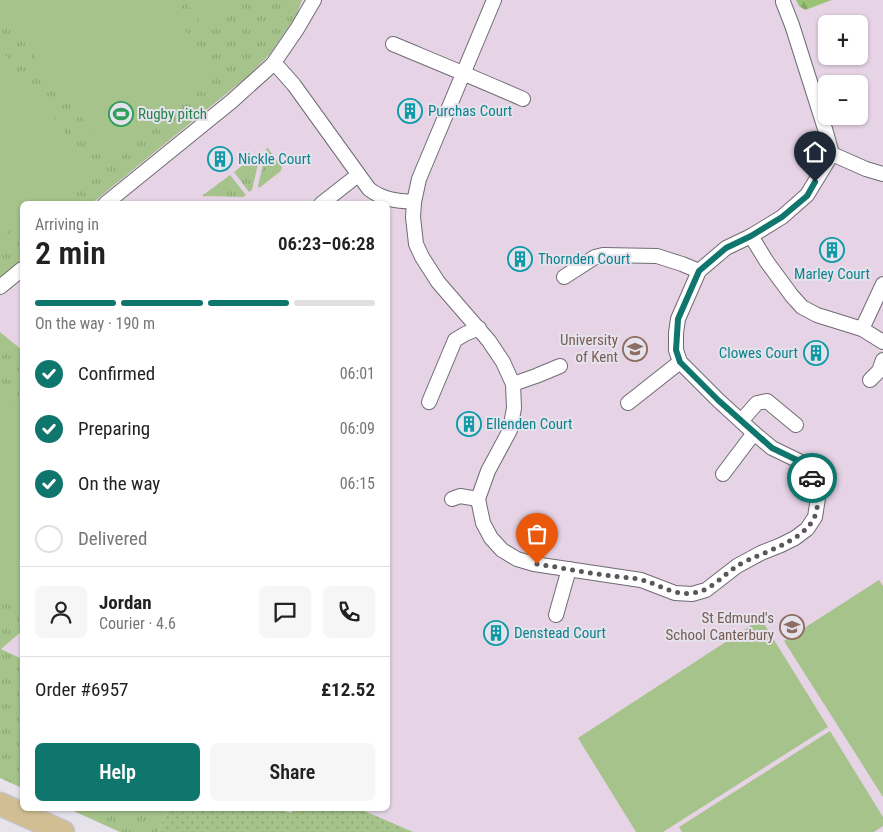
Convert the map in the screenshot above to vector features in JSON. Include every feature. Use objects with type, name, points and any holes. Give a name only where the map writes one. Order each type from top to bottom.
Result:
[{"type":"main road","points":[[0,804],[63,832]]},
{"type":"street","points":[[111,201],[232,101],[273,64],[314,0]]},
{"type":"street","points":[[494,0],[420,179],[414,202],[413,217],[416,244],[422,257],[438,282],[479,328],[503,362],[513,384],[514,408],[510,430],[488,471],[478,499],[483,522],[490,538],[502,550],[517,559],[534,564],[641,580],[674,593],[692,594],[706,590],[737,566],[795,538],[807,529],[815,517],[818,498],[812,476],[801,462],[772,448],[754,433],[680,362],[676,350],[678,319],[699,271],[726,248],[751,236],[782,217],[807,196],[832,154],[783,0]]},
{"type":"street","points":[[393,44],[523,99]]},
{"type":"street","points":[[273,64],[294,84],[365,185],[376,194],[390,200],[414,202]]},
{"type":"street","points":[[832,154],[866,169],[883,174]]},
{"type":"street","points":[[325,201],[358,175]]},
{"type":"street","points":[[751,236],[767,262],[802,307],[817,315],[862,329],[883,342]]},
{"type":"street","points":[[564,277],[592,253],[657,256],[699,271]]},
{"type":"street","points":[[0,287],[20,271]]},
{"type":"street","points":[[862,329],[883,284]]},
{"type":"street","points":[[429,402],[455,340],[479,328]]},
{"type":"street","points":[[870,380],[879,370],[883,360]]},
{"type":"street","points":[[628,402],[680,362]]},
{"type":"street","points":[[513,384],[560,366]]},
{"type":"street","points":[[741,421],[757,404],[767,401],[796,425]]},
{"type":"street","points":[[723,474],[754,433]]},
{"type":"street","points":[[452,499],[460,496],[478,499]]},
{"type":"street","points":[[556,615],[569,569]]},
{"type":"shaded area","name":"University of Kent","points":[[0,0],[883,0],[883,832],[413,832],[365,811],[390,811],[390,201],[20,201],[20,658],[0,649]]},
{"type":"green space","points":[[0,0],[302,0],[296,16],[270,54],[248,76],[95,201],[20,201],[20,261],[0,278]]},
{"type":"green space","name":"Rugby pitch","points":[[0,0],[162,0],[217,73],[110,155],[0,11]]},
{"type":"green space","points":[[184,0],[242,0],[205,28]]},
{"type":"green space","points":[[796,0],[832,0],[805,10],[799,6]]},
{"type":"green space","points":[[0,48],[92,168],[49,201],[20,201],[20,223],[0,238]]},
{"type":"green space","points":[[267,147],[282,167],[281,171],[259,188],[258,186]]},
{"type":"green space","points":[[261,151],[252,190],[249,192],[234,172]]},
{"type":"green space","points":[[230,175],[246,195],[243,197],[202,196]]},
{"type":"green space","points":[[0,332],[20,348],[20,633],[1,649],[20,658],[20,787],[0,778]]},
{"type":"green space","points":[[0,397],[20,414],[19,611],[0,595]]},
{"type":"green space","points":[[879,580],[883,586],[883,797],[784,641]]},
{"type":"green space","points":[[761,619],[828,727],[663,832],[636,832],[578,738]]},
{"type":"green space","points":[[830,731],[883,817],[883,826],[874,832],[682,832],[679,827]]},
{"type":"green space","points":[[73,811],[167,811],[158,832],[120,832]]},
{"type":"green space","points":[[167,811],[286,811],[292,813],[292,811],[365,811],[413,832],[158,832]]},
{"type":"way so far","points":[[537,564],[641,580],[674,593],[692,594],[706,590],[737,566],[795,538],[807,529],[815,517],[818,498],[812,478]]},
{"type":"place","name":"Purchas Court","points":[[410,111]]},
{"type":"place","name":"Rugby pitch","points":[[121,114]]},
{"type":"place","name":"Nickle Court","points":[[220,159]]},
{"type":"place","name":"Marley Court","points":[[832,250]]},
{"type":"place","name":"Thornden Court","points":[[520,259]]},
{"type":"place","name":"University of Kent","points":[[635,349]]},
{"type":"place","name":"Clowes Court","points":[[816,353]]},
{"type":"place","name":"Ellenden Court","points":[[469,424]]},
{"type":"place","name":"St Edmund's School Canterbury","points":[[792,627]]},
{"type":"place","name":"Denstead Court","points":[[496,633]]},
{"type":"route","points":[[812,478],[801,462],[772,448],[718,400],[680,362],[676,350],[676,333],[678,319],[699,271],[726,248],[751,236],[782,217],[807,196],[815,182]]}]
